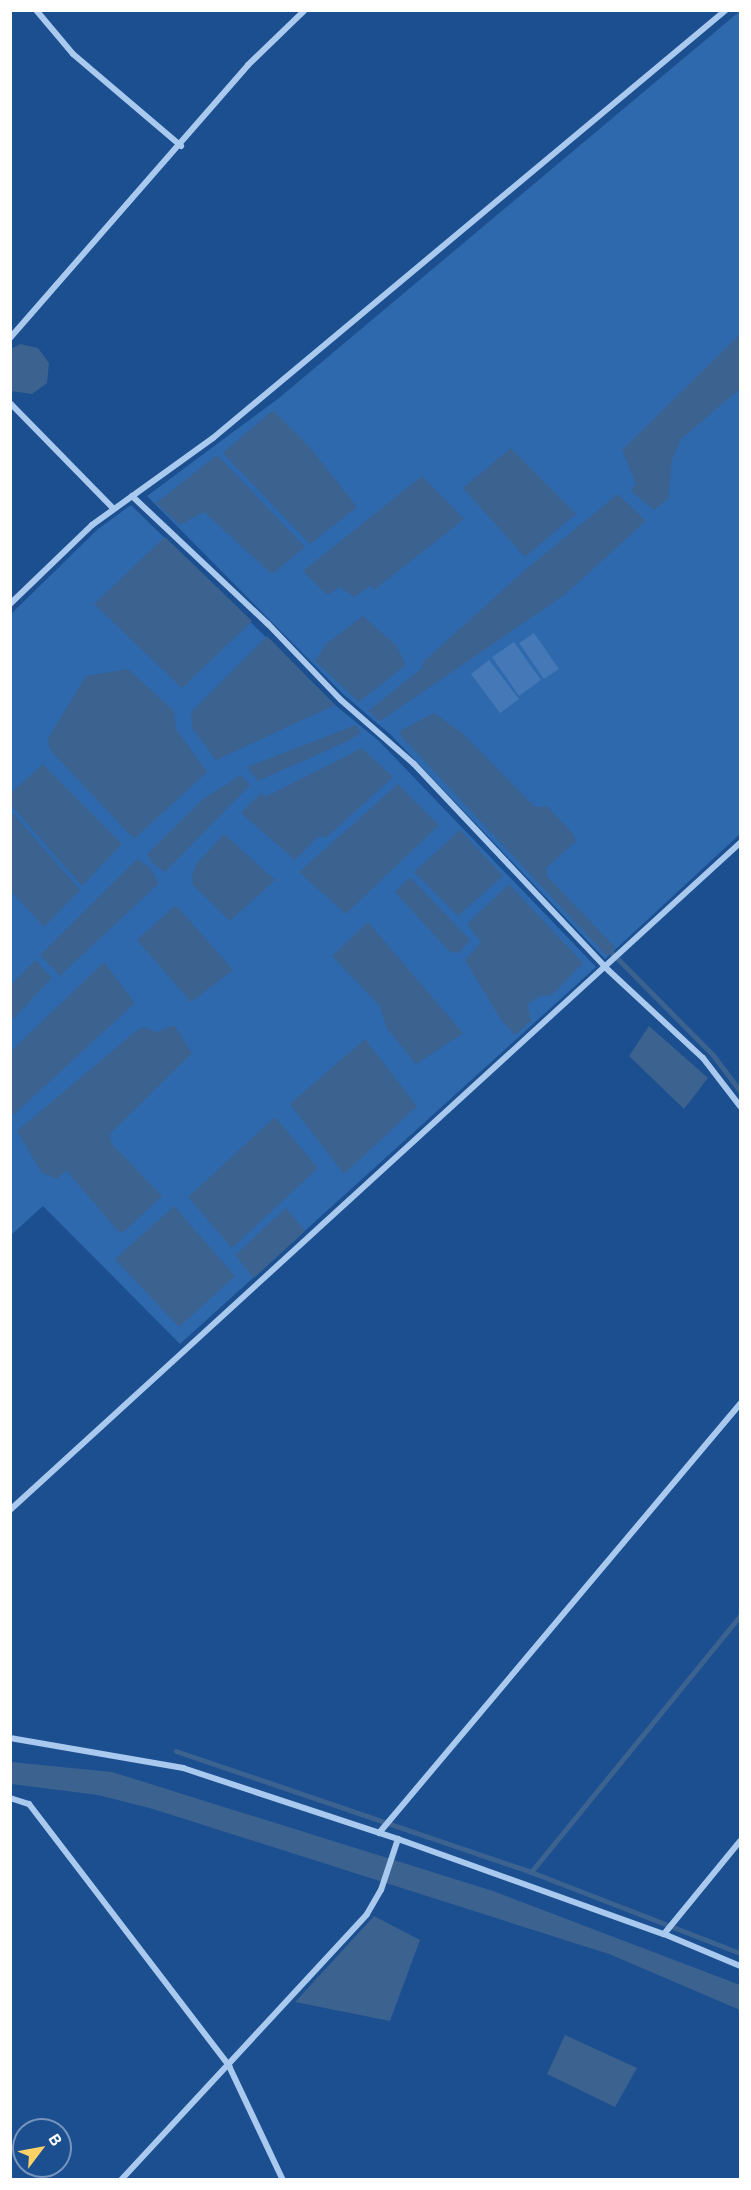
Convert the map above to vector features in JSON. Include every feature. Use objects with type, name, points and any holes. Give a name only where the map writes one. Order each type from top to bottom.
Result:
[{"type":"street","points":[[36,10],[73,54],[181,146]]},
{"type":"street","points":[[10,338],[181,146],[248,65],[305,10]]},
{"type":"street","points":[[10,604],[113,508],[213,438],[726,10]]},
{"type":"street","points":[[10,403],[113,508]]},
{"type":"street","points":[[132,496],[376,728],[606,968],[678,1032],[741,1106]]},
{"type":"street","points":[[10,1510],[741,843]]},
{"type":"street","points":[[379,1833],[741,1404]]},
{"type":"street","points":[[10,1738],[183,1768],[398,1839],[664,1934],[741,1966]]},
{"type":"street","points":[[10,1798],[29,1804],[229,2066],[284,2180]]},
{"type":"street","points":[[122,2180],[367,1914],[381,1890],[398,1839]]},
{"type":"street","points":[[664,1934],[741,1841]]},
{"type":"shaded area","points":[[740,11],[740,834],[605,959],[391,735],[343,694],[147,496],[279,398]]},
{"type":"shaded area","points":[[740,334],[740,389],[681,439],[672,460],[668,499],[654,510],[631,491],[636,483],[622,450]]},
{"type":"shaded area","points":[[20,344],[38,348],[49,363],[47,383],[32,394],[11,391],[11,349]]},
{"type":"shaded area","points":[[273,410],[308,445],[357,507],[310,544],[223,453]]},
{"type":"shaded area","points":[[511,448],[576,514],[525,557],[463,488]]},
{"type":"shaded area","points":[[217,455],[305,547],[272,574],[204,512],[180,525],[156,503]]},
{"type":"shaded area","points":[[422,476],[464,519],[374,590],[371,585],[354,597],[340,587],[327,595],[303,571]]},
{"type":"shaded area","points":[[618,494],[646,521],[563,596],[380,721],[368,711],[422,668],[423,662],[525,570]]},
{"type":"shaded area","points":[[131,505],[335,705],[379,741],[596,967],[180,1344],[43,1206],[11,1235],[11,614],[98,529]]},
{"type":"shaded area","points":[[165,537],[252,621],[182,688],[94,604]]},
{"type":"shaded area","points":[[363,616],[396,645],[406,665],[359,702],[315,661],[326,644]]},
{"type":"shaded area","points":[[267,636],[335,705],[216,760],[192,728],[191,712]]},
{"type":"shaded area","points":[[128,669],[174,711],[176,729],[207,772],[134,839],[51,751],[47,740],[86,676]]},
{"type":"shaded area","points":[[434,713],[461,732],[535,807],[547,806],[573,834],[576,841],[546,868],[547,876],[615,947],[612,953],[606,955],[401,736],[400,731]]},
{"type":"shaded area","points":[[356,725],[361,732],[348,741],[258,781],[247,767]]},
{"type":"shaded area","points":[[362,748],[393,777],[326,838],[320,835],[295,860],[241,813],[261,793],[265,797]]},
{"type":"shaded area","points":[[43,764],[122,844],[82,886],[11,805],[11,793]]},
{"type":"shaded area","points":[[241,775],[250,785],[165,872],[154,865],[147,854],[203,799]]},
{"type":"shaded area","points":[[398,784],[439,825],[346,914],[299,872]]},
{"type":"shaded area","points":[[11,811],[80,890],[44,927],[11,891]]},
{"type":"shaded area","points":[[460,830],[503,876],[458,916],[414,872]]},
{"type":"shaded area","points":[[224,834],[275,880],[230,921],[193,885],[192,875],[197,863]]},
{"type":"shaded area","points":[[137,859],[150,868],[159,883],[60,976],[40,955]]},
{"type":"shaded area","points":[[410,877],[470,940],[459,953],[449,951],[395,892]]},
{"type":"shaded area","points":[[509,884],[583,963],[552,995],[540,996],[528,1004],[531,1021],[515,1035],[501,1020],[465,960],[481,942],[467,924]]},
{"type":"shaded area","points":[[176,905],[233,970],[191,1002],[137,940]]},
{"type":"shaded area","points":[[368,922],[463,1033],[416,1064],[386,1027],[380,1006],[332,956]]},
{"type":"shaded area","points":[[35,960],[52,978],[11,1021],[11,985]]},
{"type":"shaded area","points":[[104,962],[135,1003],[11,1117],[11,1051]]},
{"type":"shaded area","points":[[174,1025],[192,1053],[110,1134],[111,1143],[162,1196],[124,1232],[118,1231],[66,1170],[57,1179],[42,1173],[17,1131],[136,1031],[144,1027],[157,1032]]},
{"type":"shaded area","points":[[649,1026],[708,1078],[684,1109],[629,1056]]},
{"type":"shaded area","points":[[365,1039],[417,1106],[344,1174],[290,1104]]},
{"type":"shaded area","points":[[275,1117],[318,1168],[232,1248],[188,1197]]},
{"type":"shaded area","points":[[174,1206],[235,1276],[179,1327],[115,1259]]},
{"type":"shaded area","points":[[286,1208],[305,1231],[254,1278],[235,1255]]},
{"type":"shaded area","points":[[11,1762],[112,1772],[493,1891],[740,1985],[740,2010],[609,1954],[153,1809],[98,1795],[11,1784]]},
{"type":"shaded area","points":[[374,1916],[420,1940],[390,2021],[295,2002]]},
{"type":"shaded area","points":[[565,2035],[637,2068],[615,2107],[547,2074]]},
{"type":"building","points":[[534,633],[559,669],[544,679],[519,643]]},
{"type":"building","points":[[514,642],[541,680],[519,696],[492,657]]},
{"type":"building","points":[[489,660],[519,699],[500,713],[471,674]]},
{"type":"waterway","points":[[612,953],[713,1055],[740,1091]]},
{"type":"waterway","points":[[531,1872],[740,1616]]},
{"type":"waterway","points":[[176,1751],[531,1872],[740,1953]]}]
